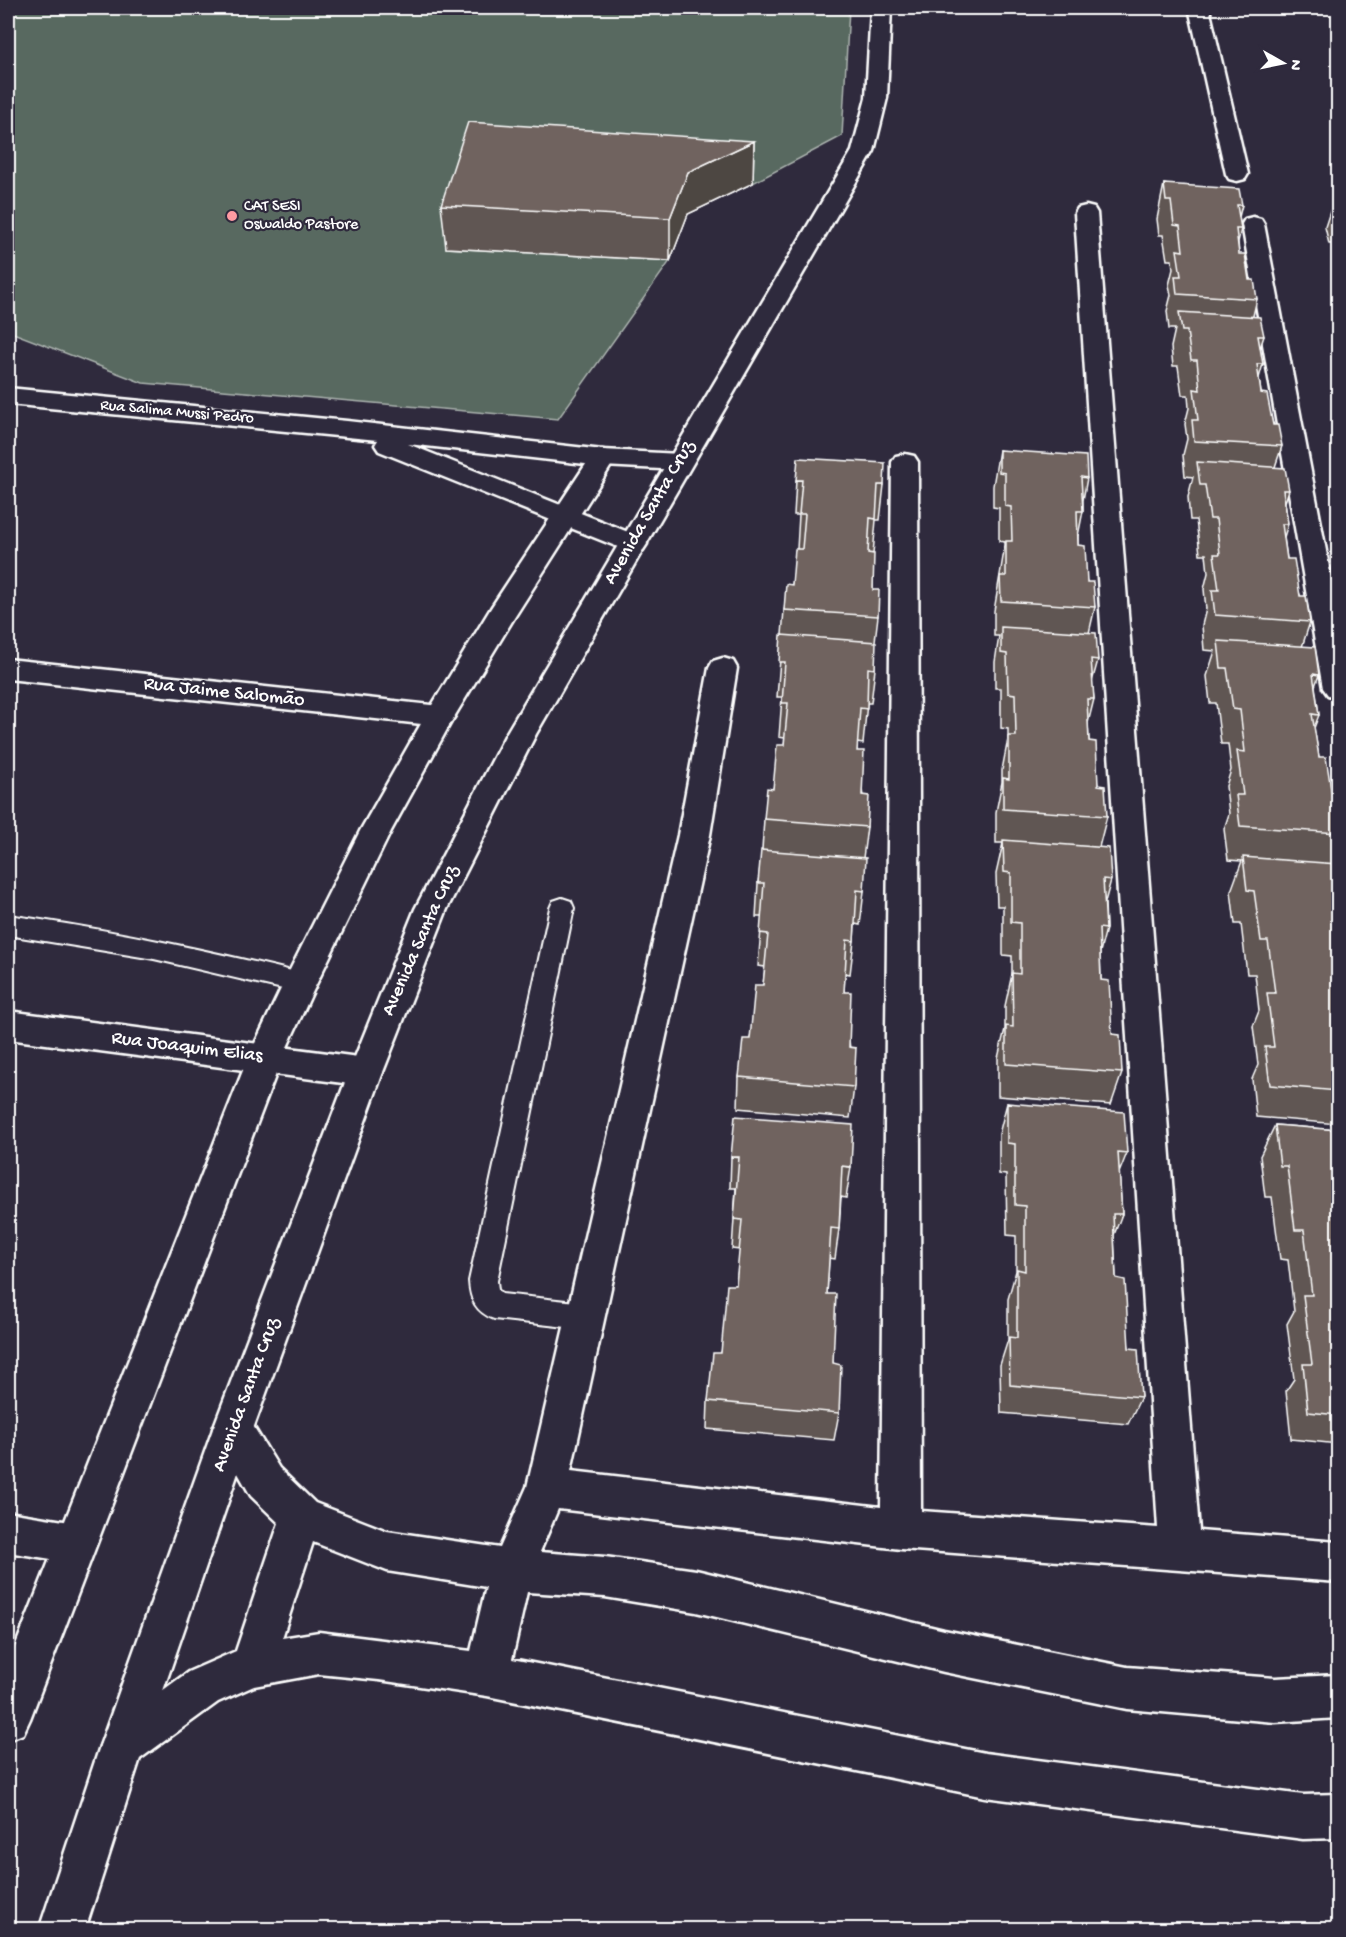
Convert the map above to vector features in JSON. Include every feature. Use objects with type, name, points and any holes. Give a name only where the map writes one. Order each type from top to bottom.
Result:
[{"type":"street","name":"Avenida Santa Cruz","points":[[62,1929],[122,1746],[233,1429],[366,1072],[431,909],[521,734],[863,151],[872,129],[876,106],[881,8]]},
{"type":"street","points":[[1199,8],[1238,174]]},
{"type":"street","points":[[1086,213],[1180,1550]]},
{"type":"street","points":[[1253,224],[1338,688]]},
{"type":"street","name":"Rua Salima Mussi Pedro","points":[[8,396],[347,429],[603,458],[680,462]]},
{"type":"street","name":"Rua Salima Mussi Pedro","points":[[347,429],[633,544]]},
{"type":"street","points":[[8,1719],[265,1058],[300,983],[348,884],[440,716],[603,458]]},
{"type":"street","points":[[901,1529],[905,462]]},
{"type":"street","points":[[487,1676],[511,1570],[547,1488],[694,835],[723,668]]},
{"type":"street","name":"Rua Jaime Salomão","points":[[8,669],[440,716]]},
{"type":"street","name":"Rua Joaquim Elias","points":[[8,1025],[366,1072]]},
{"type":"street","points":[[233,1429],[265,1482],[301,1517],[387,1551],[511,1570],[605,1577],[696,1591],[944,1651],[1127,1688],[1275,1700],[1338,1697]]},
{"type":"street","points":[[547,1488],[901,1529],[1338,1562]]},
{"type":"street","points":[[252,1665],[301,1517]]},
{"type":"street","points":[[8,1532],[76,1543]]},
{"type":"street","points":[[122,1746],[203,1687],[252,1665],[319,1653],[379,1659],[487,1676],[985,1776],[1303,1816],[1338,1815]]},
{"type":"lane","points":[[562,908],[483,1281],[484,1295],[494,1306],[585,1316]]},
{"type":"lane","points":[[8,925],[97,938],[223,963],[300,983]]},
{"type":"green space","name":"CAT SESI Oswaldo Pastore","points":[[8,8],[849,8],[842,136],[753,183],[472,165],[446,248],[670,261],[558,419],[143,383],[8,331],[8,101],[12,89],[8,89]]},
{"type":"building","points":[[468,122],[754,141],[688,172],[670,218],[441,205]]},
{"type":"building","points":[[1164,184],[1239,189],[1242,205],[1237,205],[1241,229],[1236,229],[1239,254],[1245,254],[1249,280],[1254,280],[1257,299],[1177,294],[1175,276],[1181,276],[1177,250],[1183,251],[1180,226],[1174,225],[1171,201],[1166,201]]},
{"type":"building","points":[[1179,312],[1260,317],[1264,336],[1258,336],[1263,364],[1257,364],[1261,393],[1267,394],[1273,425],[1278,425],[1282,446],[1194,441],[1192,420],[1198,420],[1194,389],[1200,390],[1197,360],[1191,360],[1187,331],[1182,331]]},
{"type":"building","points":[[999,450],[1086,456],[1087,478],[1081,477],[1083,511],[1077,511],[1078,545],[1085,546],[1087,582],[1093,582],[1095,607],[1001,601],[1000,576],[1006,576],[1006,541],[1012,541],[1011,507],[1005,506],[1005,473],[999,472]]},
{"type":"building","points":[[798,458],[885,463],[884,485],[878,485],[876,519],[870,518],[868,553],[874,554],[873,590],[879,590],[878,616],[784,610],[786,584],[792,585],[795,549],[802,549],[805,514],[799,514],[802,480],[796,480]]},
{"type":"building","points":[[1197,462],[1285,468],[1289,490],[1283,490],[1288,524],[1282,524],[1287,559],[1294,559],[1300,596],[1306,596],[1310,622],[1215,615],[1212,590],[1219,590],[1214,554],[1220,554],[1216,519],[1210,519],[1205,485],[1200,485]]},
{"type":"building","points":[[1001,627],[1096,633],[1098,660],[1091,659],[1094,699],[1087,699],[1089,741],[1096,742],[1098,785],[1105,786],[1107,816],[1003,809],[1003,778],[1009,779],[1009,736],[1016,736],[1015,694],[1008,693],[1007,654],[1001,653]]},
{"type":"building","points":[[781,635],[876,642],[875,669],[868,668],[867,709],[860,708],[857,751],[864,751],[862,795],[869,796],[867,827],[764,819],[767,788],[773,789],[777,745],[784,745],[788,703],[782,703],[785,662],[779,662]]},
{"type":"building","points":[[1218,641],[1315,647],[1319,675],[1313,674],[1319,715],[1312,714],[1319,757],[1326,757],[1333,802],[1338,802],[1338,833],[1240,826],[1236,795],[1243,795],[1237,751],[1245,752],[1240,710],[1233,709],[1227,668],[1221,668]]},
{"type":"building","points":[[1003,840],[1109,848],[1111,880],[1103,879],[1106,929],[1099,928],[1101,980],[1109,981],[1112,1034],[1120,1035],[1122,1073],[1006,1064],[1006,1026],[1013,1027],[1012,973],[1020,974],[1020,923],[1011,922],[1011,873],[1004,872]]},
{"type":"building","points":[[761,850],[866,858],[864,891],[857,890],[854,941],[847,940],[844,992],[851,992],[849,1047],[856,1048],[854,1087],[739,1077],[743,1039],[750,1039],[755,985],[763,985],[768,934],[760,933],[764,883],[758,883]]},
{"type":"building","points":[[1243,857],[1338,864],[1338,1091],[1270,1085],[1265,1047],[1274,1047],[1267,993],[1275,993],[1268,941],[1261,941],[1254,891],[1247,890]]},
{"type":"building","points":[[1007,1103],[1124,1112],[1127,1153],[1118,1152],[1122,1214],[1113,1214],[1116,1278],[1125,1280],[1129,1348],[1138,1349],[1141,1397],[1010,1385],[1009,1337],[1017,1338],[1017,1269],[1025,1271],[1025,1206],[1015,1205],[1015,1144],[1007,1143]]},
{"type":"building","points":[[735,1116],[853,1125],[851,1167],[842,1166],[839,1229],[831,1228],[827,1294],[836,1294],[833,1363],[841,1365],[839,1413],[708,1401],[713,1353],[721,1353],[727,1285],[736,1285],[742,1220],[734,1219],[739,1157],[731,1157]]},
{"type":"building","points":[[1275,1125],[1338,1130],[1338,1415],[1308,1412],[1303,1364],[1312,1364],[1303,1295],[1312,1295],[1304,1230],[1295,1230],[1287,1166],[1280,1166]]},
{"type":"place","name":"CAT SESI Oswaldo Pastore","points":[[232,216]]}]
